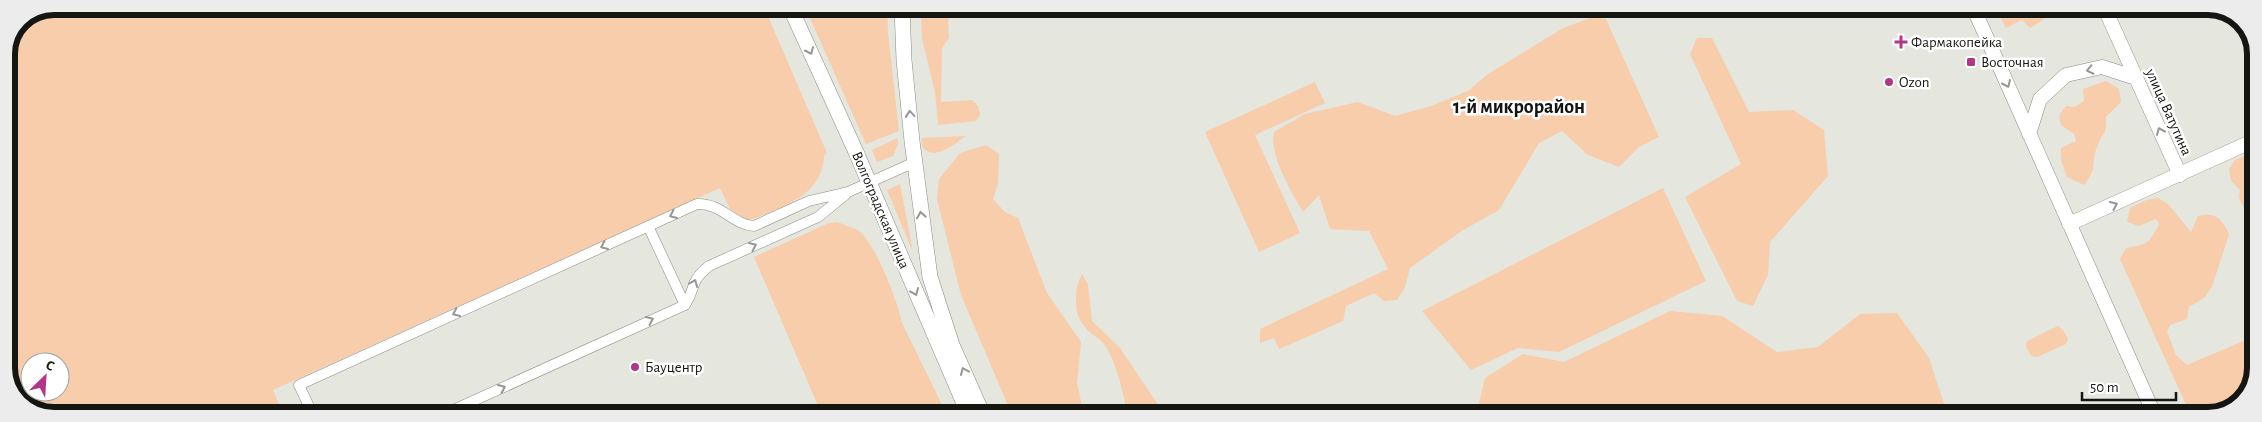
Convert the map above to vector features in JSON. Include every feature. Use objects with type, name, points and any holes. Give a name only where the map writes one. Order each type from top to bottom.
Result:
[{"type":"main road","name":"Волгоградская улица","points":[[794,15],[966,407]]},
{"type":"main road","name":"Волгоградская улица","points":[[902,15],[904,60],[915,162],[933,286],[952,345],[979,407]]},
{"type":"main road","points":[[1977,15],[2151,407]]},
{"type":"main road","name":"улица Ватутина","points":[[2069,224],[2180,176],[2108,15]]},
{"type":"main road","points":[[2029,134],[2040,99],[2066,75],[2102,67],[2136,78]]},
{"type":"main road","points":[[2180,176],[2247,144]]},
{"type":"street","points":[[309,407],[299,385],[697,204],[707,203],[717,206],[746,224],[754,226],[809,201],[848,192],[915,162]]},
{"type":"street","points":[[460,407],[684,305],[689,299],[694,279],[709,266],[818,216],[848,192]]},
{"type":"street","points":[[648,226],[684,305]]},
{"type":"shaded area","points":[[54,15],[767,15],[827,153],[824,156],[822,170],[816,182],[807,191],[784,206],[745,222],[732,213],[720,188],[273,390],[280,407],[49,407],[35,402],[70,402],[70,352],[20,352],[20,387],[16,378],[15,54],[18,39],[26,26],[39,18]]},
{"type":"shaded area","points":[[809,15],[887,15],[899,131],[866,144]]},
{"type":"shaded area","points":[[921,15],[949,15],[949,38],[942,48],[941,102],[972,100],[978,106],[980,115],[976,121],[938,125],[935,92],[922,39]]},
{"type":"shaded area","points":[[1999,15],[2047,15],[2030,28],[2022,20],[2006,28]]},
{"type":"shaded area","points":[[1593,17],[1606,19],[1659,137],[1639,147],[1619,167],[1588,155],[1562,131],[1539,143],[1499,210],[1463,230],[1410,268],[1405,287],[1397,300],[1384,301],[1374,293],[1346,306],[1343,321],[1279,349],[1274,338],[1260,343],[1260,329],[1388,269],[1369,231],[1330,229],[1319,195],[1303,212],[1287,184],[1278,162],[1273,141],[1274,132],[1305,114],[1358,102],[1395,116],[1431,106],[1468,91],[1488,74],[1563,28]]},
{"type":"shaded area","points":[[1697,38],[1712,38],[1749,112],[1793,110],[1824,130],[1828,176],[1770,242],[1768,275],[1753,306],[1737,301],[1685,197],[1741,164],[1690,54]]},
{"type":"shaded area","points":[[2106,81],[2119,89],[2121,102],[2106,117],[2105,131],[2095,153],[2093,169],[2084,185],[2067,177],[2061,160],[2061,148],[2076,141],[2074,134],[2061,125],[2059,115],[2066,106],[2075,107],[2084,101],[2083,89]]},
{"type":"shaded area","points":[[1315,82],[1325,103],[1255,135],[1300,233],[1259,252],[1205,132]]},
{"type":"shaded area","points":[[966,136],[951,147],[934,153],[928,152],[923,148],[921,138]]},
{"type":"shaded area","points":[[897,138],[898,144],[893,156],[877,162],[872,150]]},
{"type":"shaded area","points":[[986,145],[999,154],[998,184],[993,199],[1005,212],[1018,218],[1047,293],[1081,342],[1077,383],[1082,407],[1009,407],[961,295],[937,199],[939,179],[960,153]]},
{"type":"shaded area","points":[[2247,155],[2247,215],[2239,198],[2240,190],[2231,181],[2229,169],[2235,160]]},
{"type":"shaded area","points":[[900,184],[913,252],[887,190]]},
{"type":"shaded area","points":[[1663,188],[1706,281],[1559,352],[1518,348],[1471,370],[1422,311]]},
{"type":"shaded area","points":[[2158,198],[2169,205],[2191,232],[2198,216],[2209,215],[2220,220],[2229,234],[2212,287],[2204,298],[2189,307],[2187,319],[2170,325],[2167,331],[2176,355],[2187,365],[2247,339],[2247,373],[2245,380],[2234,397],[2220,405],[2213,407],[2187,407],[2120,259],[2126,248],[2147,242],[2153,236],[2159,224],[2156,219],[2139,226],[2127,222],[2130,208],[2146,200]]},
{"type":"shaded area","points":[[837,222],[859,231],[872,248],[891,289],[902,323],[943,407],[819,407],[754,257],[829,223]]},
{"type":"shaded area","points":[[1082,274],[1088,285],[1092,321],[1120,348],[1157,403],[1162,407],[1126,407],[1118,376],[1107,348],[1080,321],[1076,308],[1076,293]]},
{"type":"shaded area","points":[[1670,311],[1722,316],[1777,352],[1818,347],[1860,314],[1897,313],[1929,358],[1945,407],[1478,407],[1485,378],[1523,354],[1564,362]]},
{"type":"shaded area","points":[[2058,326],[2063,330],[2068,339],[2066,344],[2037,357],[2031,356],[2026,347],[2027,341]]},
{"type":"place","name":"Фармакопейка","points":[[1901,42]]},
{"type":"place","name":"Восточная","points":[[1971,62]]},
{"type":"place","name":"Ozon","points":[[1889,82]]},
{"type":"place","name":"Бауцентр","points":[[635,367]]},
{"type":"district","name":"1-й микрорайон","points":[[1519,106]]}]
